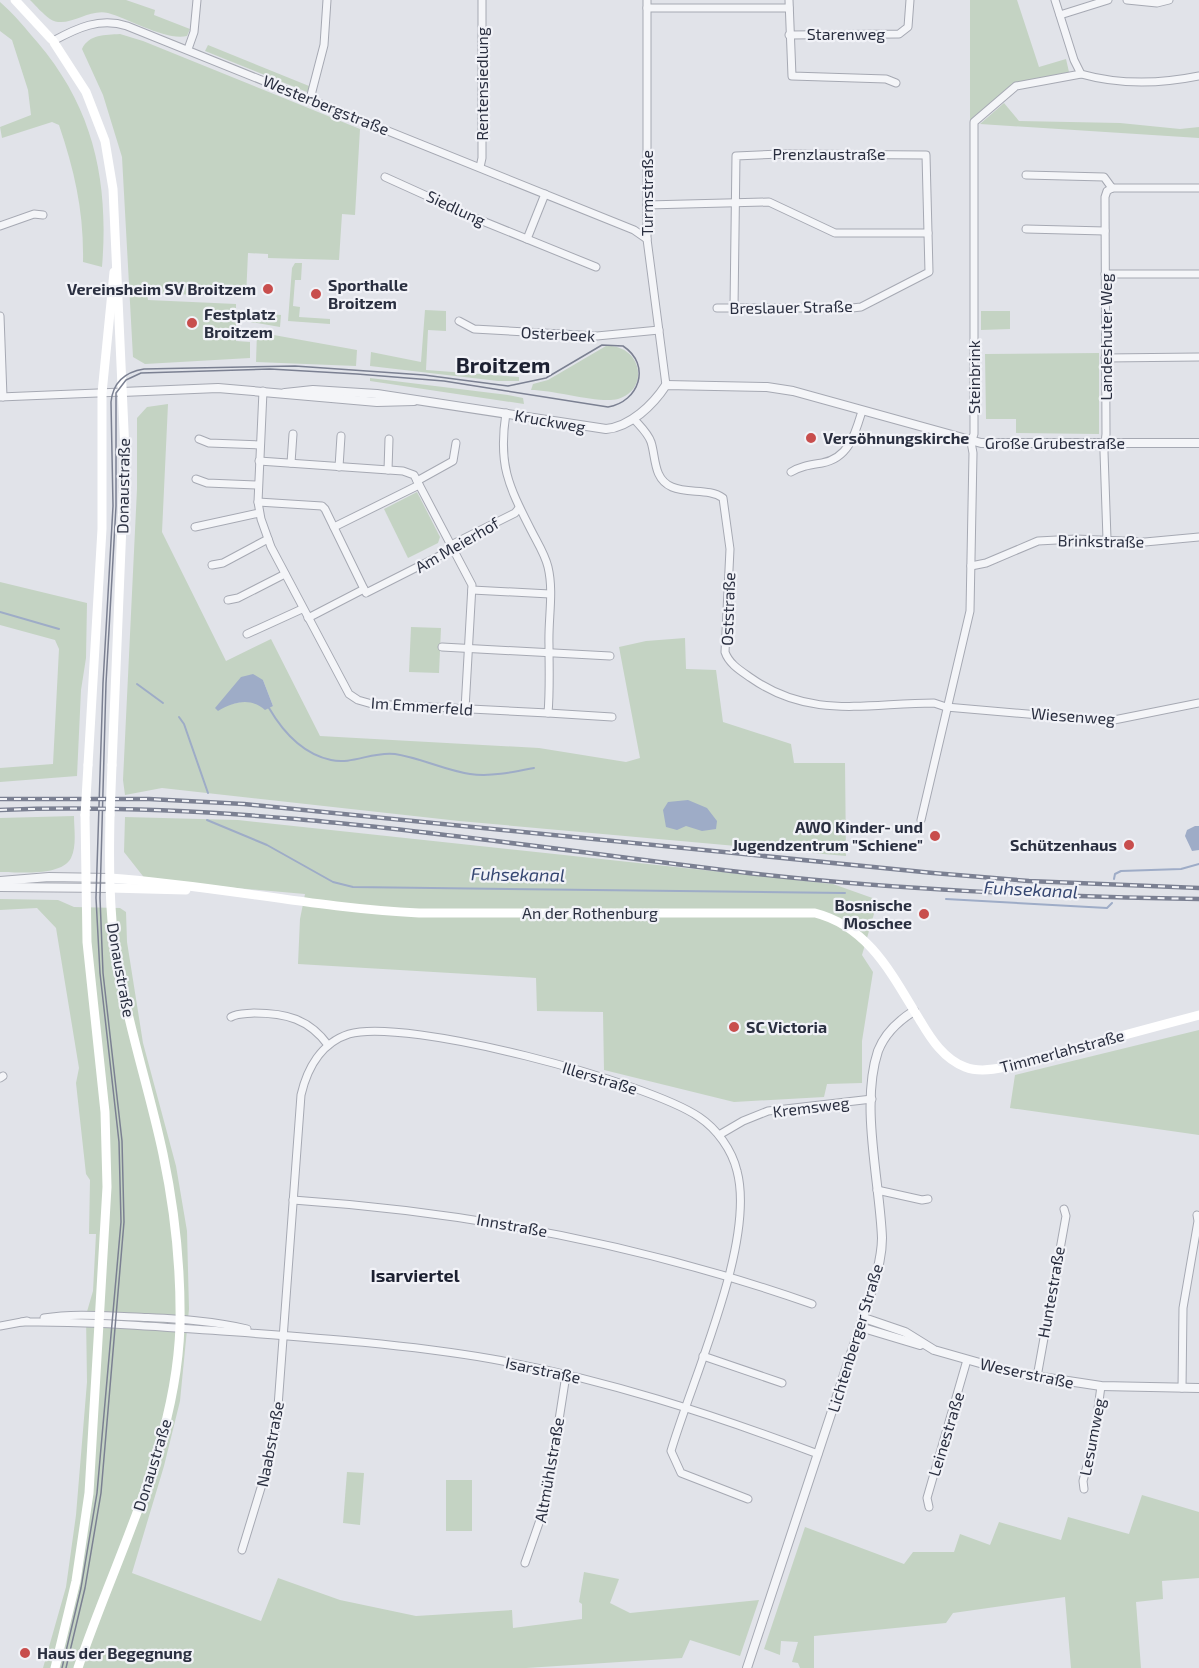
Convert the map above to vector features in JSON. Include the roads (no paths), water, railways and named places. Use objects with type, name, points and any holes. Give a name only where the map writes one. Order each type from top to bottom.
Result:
[{"type":"main road","points":[[15,0],[53,41]]},
{"type":"main road","name":"Donaustraße","points":[[53,41],[86,92],[105,141],[113,189],[120,313],[124,514],[110,815],[110,883],[118,966],[171,1196],[179,1266],[180,1324],[172,1393],[154,1463],[78,1668]]},
{"type":"main road","name":"Donaustraße","points":[[56,1668],[84,1536],[100,1319],[106,1138],[89,974],[84,876],[85,815],[102,528],[102,393],[116,252]]},
{"type":"main road","name":"An der Rothenburg","points":[[110,883],[222,891],[357,910],[419,913],[815,913],[838,921],[868,942],[887,966],[914,1011]]},
{"type":"main road","name":"Timmerlahstraße","points":[[914,1011],[933,1041],[946,1055],[958,1064],[981,1070],[1005,1067],[1199,1016]]},
{"type":"street","points":[[188,49],[195,32],[197,0]]},
{"type":"street","points":[[310,99],[324,45],[327,0]]},
{"type":"street","name":"Rentensiedlung","points":[[480,167],[483,158],[482,0]]},
{"type":"street","name":"Starenweg","points":[[789,35],[899,34],[908,27],[910,0]]},
{"type":"street","points":[[1055,0],[1074,60],[1081,74],[1106,79],[1160,82],[1199,76]]},
{"type":"street","points":[[1060,15],[1108,0]]},
{"type":"street","points":[[1127,0],[1157,3],[1169,0]]},
{"type":"street","name":"Starenweg","points":[[647,4],[789,4],[792,76],[886,79],[896,84]]},
{"type":"street","name":"Turmstraße","points":[[647,4],[646,239],[666,385]]},
{"type":"street","name":"Westerbergstraße","points":[[53,41],[78,28],[110,22],[188,49],[480,167],[638,232],[646,239]]},
{"type":"street","name":"Steinbrink","points":[[921,819],[946,707],[968,624],[971,566],[971,442],[974,434],[974,122],[1016,86],[1081,74]]},
{"type":"street","name":"Prenzlaustraße","points":[[734,204],[734,160],[736,156],[747,154],[926,155],[928,233]]},
{"type":"street","points":[[1026,175],[1104,177],[1112,188],[1199,188]]},
{"type":"street","name":"Siedlung","points":[[385,177],[596,267]]},
{"type":"street","name":"Landeshuter Weg","points":[[1107,539],[1104,452],[1106,443],[1106,197],[1107,191],[1112,188]]},
{"type":"street","points":[[527,239],[545,194]]},
{"type":"street","points":[[647,205],[769,202],[835,233],[928,233]]},
{"type":"street","points":[[734,204],[734,308]]},
{"type":"street","points":[[0,226],[34,214],[43,215]]},
{"type":"street","points":[[1026,229],[1106,231]]},
{"type":"street","name":"Breslauer Straße","points":[[717,308],[861,307],[929,272],[928,233]]},
{"type":"street","points":[[1105,274],[1199,274]]},
{"type":"street","points":[[0,315],[1,397],[122,392]]},
{"type":"street","name":"Osterbeek","points":[[459,321],[474,329],[597,336],[659,330]]},
{"type":"street","points":[[1105,358],[1199,357]]},
{"type":"street","name":"Große Grubestraße","points":[[666,385],[774,388],[971,442],[1199,443]]},
{"type":"street","name":"Kruckweg","points":[[122,392],[218,388],[285,393],[313,390],[363,392],[600,429],[615,428],[634,419],[666,385]]},
{"type":"street","name":"Im Emmerfeld","points":[[263,391],[258,485],[259,513],[268,539],[302,609],[343,685],[358,700],[372,704],[612,717]]},
{"type":"street","points":[[791,472],[800,466],[835,459],[844,452],[856,431],[862,411]]},
{"type":"street","points":[[506,413],[503,464],[519,508],[547,562],[550,594],[548,713]]},
{"type":"street","name":"Oststraße","points":[[634,419],[649,438],[655,466],[665,483],[673,488],[716,494],[723,498],[730,540],[724,647],[729,661],[777,693],[813,705],[843,707],[934,703],[946,707]]},
{"type":"street","points":[[291,463],[293,434]]},
{"type":"street","points":[[339,467],[341,436]]},
{"type":"street","points":[[199,439],[209,443],[260,445]]},
{"type":"street","points":[[388,470],[389,439]]},
{"type":"street","points":[[334,527],[418,483],[453,461],[456,443]]},
{"type":"street","points":[[260,461],[388,470],[414,475],[472,585],[465,709]]},
{"type":"street","points":[[196,479],[207,483],[258,485]]},
{"type":"street","points":[[258,502],[322,506],[364,589]]},
{"type":"street","name":"Am Meierhof","points":[[308,618],[364,589],[366,593],[453,549],[451,545],[514,513],[519,508]]},
{"type":"street","points":[[195,527],[259,513]]},
{"type":"street","name":"Brinkstraße","points":[[971,566],[986,563],[1038,541],[1107,539],[1145,542],[1199,537]]},
{"type":"street","points":[[212,565],[223,563],[268,539]]},
{"type":"street","points":[[228,600],[238,598],[285,574]]},
{"type":"street","points":[[472,590],[550,594]]},
{"type":"street","points":[[248,634],[302,609]]},
{"type":"street","points":[[441,647],[610,656]]},
{"type":"street","name":"Wiesenweg","points":[[946,707],[1109,721],[1199,703]]},
{"type":"street","points":[[0,881],[84,876],[110,883]]},
{"type":"street","points":[[0,887],[84,887],[110,883]]},
{"type":"street","name":"Lichtenberger Straße","points":[[747,1668],[862,1322],[881,1253],[873,1099],[875,1067],[882,1042],[897,1023],[914,1011]]},
{"type":"street","points":[[231,1017],[255,1013],[288,1015],[309,1026],[328,1045],[311,1066],[301,1095],[283,1335]]},
{"type":"street","name":"Illerstraße","points":[[328,1045],[347,1035],[386,1031],[491,1049],[576,1070],[667,1100],[700,1118],[719,1135],[733,1159],[741,1191],[739,1224],[728,1276],[671,1451],[678,1469],[695,1480],[748,1499]]},
{"type":"street","name":"Kremsweg","points":[[719,1135],[749,1118],[768,1111],[873,1099]]},
{"type":"street","points":[[877,1190],[922,1200],[928,1199]]},
{"type":"street","name":"Innstraße","points":[[293,1200],[512,1225],[600,1242],[728,1276]]},
{"type":"street","name":"Huntestraße","points":[[1037,1377],[1066,1216],[1064,1209]]},
{"type":"street","points":[[1182,1388],[1183,1308],[1198,1221],[1197,1215]]},
{"type":"street","points":[[728,1276],[812,1304]]},
{"type":"street","name":"Isarstraße","points":[[0,1326],[50,1317],[100,1319],[180,1324],[459,1354],[566,1375],[685,1407],[818,1454]]},
{"type":"street","name":"Weserstraße","points":[[862,1322],[934,1350],[1037,1377],[1101,1386],[1199,1388]]},
{"type":"street","name":"Naabstraße","points":[[242,1550],[264,1478],[275,1431],[283,1335]]},
{"type":"street","points":[[703,1356],[782,1383]]},
{"type":"street","name":"Leinestraße","points":[[929,1508],[927,1498],[967,1360]]},
{"type":"street","name":"Altmühlstraße","points":[[525,1563],[546,1503],[566,1375]]},
{"type":"street","name":"Lesumweg","points":[[1084,1489],[1083,1481],[1094,1439],[1101,1386]]},
{"type":"water","points":[[253,674],[263,680],[273,706],[265,710],[254,703],[242,702],[218,711],[215,708],[241,677]]},
{"type":"water","points":[[688,800],[707,808],[717,821],[716,829],[702,831],[686,826],[677,830],[666,827],[663,810],[668,802]]},
{"type":"water","points":[[1199,826],[1199,850],[1192,851],[1185,836],[1187,830]]},
{"type":"waterway","name":"Fuhsekanal","points":[[0,612],[59,629]]},
{"type":"waterway","name":"Fuhsekanal","points":[[137,684],[163,703]]},
{"type":"waterway","points":[[269,708],[295,741],[311,753],[331,760],[347,761],[379,754],[395,754],[478,775],[502,774],[534,768]]},
{"type":"waterway","name":"Fuhsekanal","points":[[179,717],[184,724],[208,793]]},
{"type":"waterway","name":"Fuhsekanal","points":[[207,820],[267,845],[333,882],[353,887],[845,893]]},
{"type":"waterway","name":"Fuhsekanal","points":[[1114,879],[1115,874],[1121,871],[1181,869],[1199,864]]},
{"type":"waterway","name":"Fuhsekanal","points":[[946,899],[1107,908],[1112,903]]},
{"type":"tram line","points":[[62,1668],[81,1588],[97,1493],[121,1222],[119,1142],[100,973],[96,898],[103,683],[113,506],[111,402],[114,389],[126,375],[144,369],[295,366],[424,375],[508,386],[546,378],[602,345],[623,346],[632,354],[637,363],[638,382],[628,398],[608,407],[444,381],[270,369],[141,373],[126,380],[116,393],[116,506],[106,683],[100,898],[103,973],[122,1141],[124,1222],[101,1493],[85,1588],[66,1668]]},
{"type":"railway","points":[[0,799],[149,799],[244,804],[933,873],[1029,881],[1199,888]]},
{"type":"railway","points":[[0,810],[186,811],[371,826],[740,872],[912,888],[1199,899]]},
{"type":"place","name":"Vereinsheim SV Broitzem","points":[[268,289]]},
{"type":"place","name":"Sporthalle Broitzem","points":[[316,294]]},
{"type":"place","name":"Festplatz Broitzem","points":[[192,323]]},
{"type":"place","name":"Versöhnungskirche","points":[[811,438]]},
{"type":"place","name":"AWO Kinder- und Jugendzentrum \"Schiene\"","points":[[935,836]]},
{"type":"place","name":"Schützenhaus","points":[[1129,845]]},
{"type":"place","name":"Bosnische Moschee","points":[[924,914]]},
{"type":"place","name":"SC Victoria","points":[[734,1027]]},
{"type":"place","name":"Haus der Begegnung","points":[[25,1653]]},
{"type":"district","name":"Broitzem","points":[[503,365]]},
{"type":"district","name":"Isarviertel","points":[[415,1276]]}]
